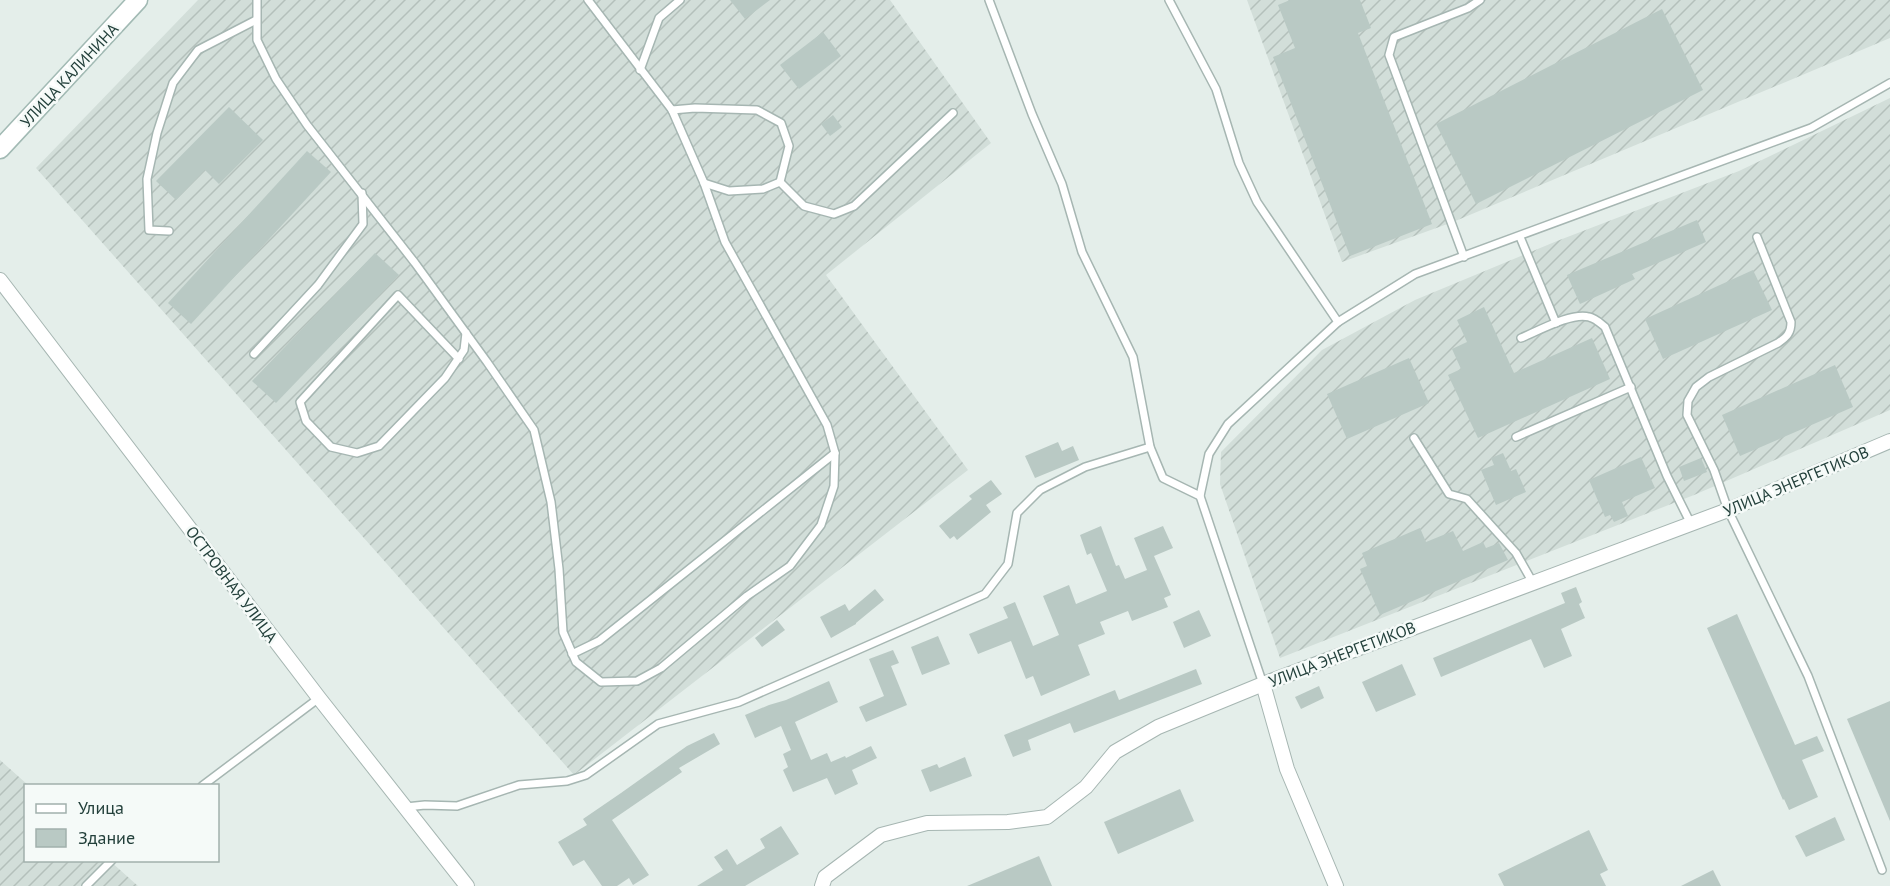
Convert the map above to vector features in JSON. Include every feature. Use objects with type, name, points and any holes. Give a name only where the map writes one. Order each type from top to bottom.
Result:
[{"type":"main road","name":"УЛИЦА КАЛИНИНА","points":[[0,150],[138,0]]},
{"type":"street","name":"ОСТРОВНАЯ УЛИЦА","points":[[0,280],[319,698],[467,886]]},
{"type":"street","name":"УЛИЦА ЭНЕРГЕТИКОВ","points":[[822,886],[825,877],[881,835],[927,823],[1008,822],[1047,817],[1086,787],[1115,752],[1158,727],[1263,684],[1728,510],[1890,441]]},
{"type":"street","points":[[1263,684],[1287,769],[1335,886]]},
{"type":"lane","points":[[257,0],[257,40],[276,79],[307,125],[362,193],[466,333],[534,430],[551,502],[559,569],[563,632],[576,662],[601,681],[638,681],[662,668],[747,596],[790,566],[821,525],[834,486],[835,453],[827,425],[725,242],[704,183],[672,110],[588,0]]},
{"type":"lane","points":[[640,70],[659,18],[680,0]]},
{"type":"lane","points":[[989,0],[1032,114],[1062,184],[1082,252],[1133,357],[1150,447],[1163,478],[1200,496]]},
{"type":"lane","points":[[1169,0],[1216,89],[1239,163],[1257,202],[1338,322]]},
{"type":"lane","points":[[1464,257],[1389,56],[1394,37],[1468,8],[1480,0]]},
{"type":"lane","points":[[169,231],[149,230],[147,179],[157,133],[173,83],[198,50],[256,20]]},
{"type":"lane","points":[[1263,684],[1200,496],[1209,454],[1228,424],[1338,322],[1415,274],[1811,128],[1890,83]]},
{"type":"lane","points":[[672,110],[695,108],[757,110],[781,123],[789,146],[780,182]]},
{"type":"lane","points":[[780,182],[804,206],[834,214],[854,206],[953,113]]},
{"type":"lane","points":[[704,183],[729,191],[763,189],[780,182]]},
{"type":"lane","points":[[254,354],[318,285],[363,224],[362,193]]},
{"type":"lane","points":[[1520,237],[1556,323]]},
{"type":"lane","points":[[1757,237],[1791,322],[1791,331],[1778,343],[1709,376],[1696,387],[1688,401],[1687,415],[1714,470],[1728,510],[1808,676],[1882,870]]},
{"type":"lane","points":[[459,359],[398,295],[300,402],[306,421],[331,447],[357,453],[379,446],[446,378],[459,359],[464,351],[466,333]]},
{"type":"lane","points":[[1521,338],[1556,323],[1582,316],[1591,317],[1605,327],[1667,476],[1691,524]]},
{"type":"lane","points":[[1516,437],[1631,387]]},
{"type":"lane","points":[[1414,438],[1449,494],[1467,499],[1516,554],[1533,583]]},
{"type":"lane","points":[[406,807],[457,806],[519,785],[567,781],[586,775],[658,724],[739,702],[870,643],[921,624],[984,594],[1008,564],[1017,513],[1040,490],[1085,468],[1150,447]]},
{"type":"lane","points":[[572,654],[599,641],[835,453]]},
{"type":"lane","points":[[205,784],[319,698]]},
{"type":"lane","points":[[86,886],[111,862]]},
{"type":"shaded area","points":[[198,0],[890,0],[991,143],[826,275],[968,470],[574,775],[36,168]]},
{"type":"shaded area","points":[[1247,0],[1890,0],[1890,38],[1453,222],[1342,262]]},
{"type":"shaded area","points":[[1890,98],[1890,410],[1694,495],[1280,658],[1220,484],[1221,452],[1322,350],[1415,300],[1557,241],[1739,171]]},
{"type":"shaded area","points":[[0,760],[27,784],[24,784],[24,862],[111,862],[138,886],[0,886]]},
{"type":"building","points":[[730,0],[770,0],[745,19]]},
{"type":"building","points":[[1290,0],[1360,0],[1371,28],[1358,33],[1432,224],[1350,256],[1273,57],[1295,48],[1278,5]]},
{"type":"building","points":[[1662,9],[1703,90],[1476,204],[1436,124]]},
{"type":"building","points":[[823,32],[841,56],[799,89],[780,65]]},
{"type":"building","points":[[229,107],[263,140],[219,184],[205,170],[176,200],[156,181]]},
{"type":"building","points":[[833,115],[842,127],[830,136],[821,124]]},
{"type":"building","points":[[307,151],[331,172],[191,324],[168,303]]},
{"type":"building","points":[[1697,220],[1706,242],[1632,274],[1635,279],[1580,304],[1567,275]]},
{"type":"building","points":[[375,253],[399,275],[276,403],[252,381]]},
{"type":"building","points":[[1753,270],[1772,310],[1663,359],[1645,319]]},
{"type":"building","points":[[1484,307],[1514,373],[1592,338],[1610,379],[1478,438],[1448,375],[1461,369],[1452,349],[1467,342],[1457,320]]},
{"type":"building","points":[[1409,358],[1429,403],[1347,439],[1327,394]]},
{"type":"building","points":[[1835,365],[1853,407],[1740,456],[1722,415]]},
{"type":"building","points":[[1058,442],[1062,451],[1073,446],[1079,460],[1035,478],[1025,456]]},
{"type":"building","points":[[1503,453],[1511,471],[1516,469],[1526,492],[1496,505],[1481,470],[1494,465],[1491,458]]},
{"type":"building","points":[[1641,457],[1655,488],[1622,502],[1628,516],[1614,522],[1610,515],[1605,517],[1589,480]]},
{"type":"building","points":[[1701,458],[1707,472],[1684,481],[1679,467]]},
{"type":"building","points":[[991,480],[1002,494],[986,505],[991,512],[957,540],[954,536],[950,539],[939,526],[972,499],[969,496]]},
{"type":"building","points":[[1101,526],[1116,566],[1119,565],[1125,579],[1147,570],[1134,538],[1163,526],[1173,548],[1154,556],[1171,595],[1164,598],[1168,607],[1132,621],[1128,611],[1100,622],[1105,634],[1078,645],[1090,675],[1041,696],[1033,676],[1026,679],[1011,641],[978,654],[969,634],[1008,618],[1003,607],[1015,602],[1033,646],[1059,635],[1043,596],[1069,585],[1076,604],[1107,591],[1091,553],[1087,555],[1080,535]]},
{"type":"building","points":[[1420,528],[1426,542],[1453,531],[1463,551],[1483,542],[1486,548],[1499,543],[1508,560],[1380,615],[1360,569],[1367,566],[1362,553]]},
{"type":"building","points":[[1576,587],[1582,602],[1579,604],[1585,618],[1561,629],[1572,656],[1544,668],[1531,639],[1441,677],[1433,658],[1565,603],[1561,593]]},
{"type":"building","points":[[875,589],[884,600],[856,624],[831,638],[820,617],[845,604],[849,611]]},
{"type":"building","points":[[1199,610],[1211,636],[1184,648],[1173,622]]},
{"type":"building","points":[[1737,614],[1795,745],[1817,736],[1824,751],[1802,760],[1818,797],[1789,810],[1707,628]]},
{"type":"building","points":[[777,620],[785,630],[762,647],[755,638]]},
{"type":"building","points":[[938,636],[950,664],[922,675],[911,647]]},
{"type":"building","points":[[893,650],[899,663],[891,666],[907,705],[866,722],[859,707],[884,696],[869,659]]},
{"type":"building","points":[[1402,664],[1416,695],[1376,712],[1362,682]]},
{"type":"building","points":[[1196,669],[1202,684],[1074,733],[1070,723],[1028,740],[1031,750],[1013,757],[1004,735],[1115,690],[1119,700]]},
{"type":"building","points":[[829,681],[838,702],[795,722],[811,760],[827,753],[831,762],[845,756],[846,758],[871,746],[877,758],[852,770],[858,784],[835,795],[827,778],[793,792],[783,770],[788,767],[783,754],[791,750],[781,726],[755,738],[745,715]]},
{"type":"building","points":[[1319,686],[1324,698],[1301,709],[1295,697]]},
{"type":"building","points":[[1890,701],[1890,821],[1847,719]]},
{"type":"building","points":[[714,733],[720,744],[679,768],[682,772],[612,820],[649,875],[633,885],[629,878],[617,886],[602,886],[584,860],[573,866],[558,842],[587,825],[583,819],[687,746]]},
{"type":"building","points":[[965,757],[972,776],[930,792],[921,770],[937,764],[939,768]]},
{"type":"building","points":[[1180,789],[1194,821],[1118,854],[1104,822]]},
{"type":"building","points":[[1835,817],[1845,840],[1806,857],[1795,836]]},
{"type":"building","points":[[781,826],[799,854],[745,886],[697,886],[723,870],[714,857],[727,849],[737,865],[765,848],[760,839]]},
{"type":"building","points":[[1589,830],[1608,870],[1600,874],[1606,886],[1504,886],[1498,874]]},
{"type":"building","points":[[1039,856],[1052,886],[967,886]]},
{"type":"building","points":[[1713,870],[1721,886],[1681,886]]}]
